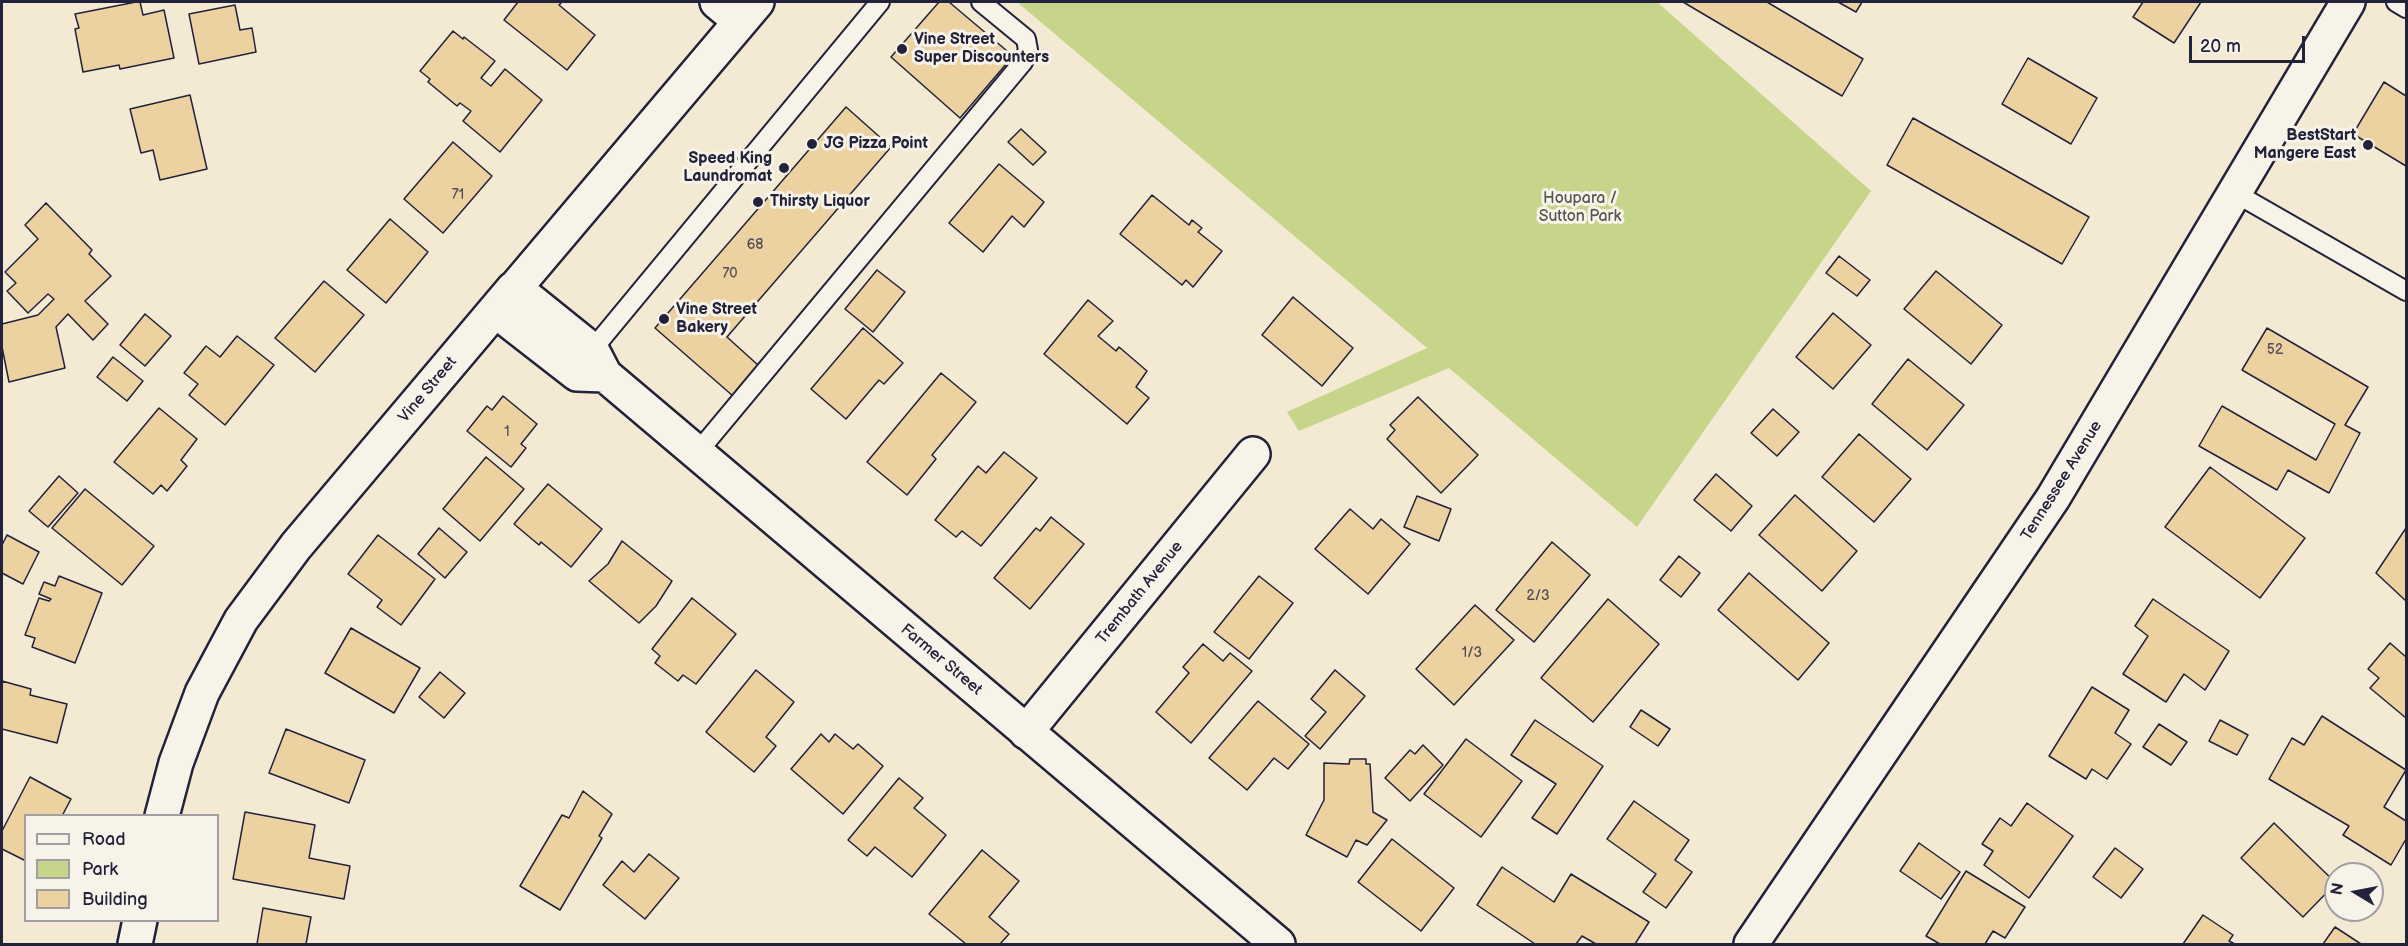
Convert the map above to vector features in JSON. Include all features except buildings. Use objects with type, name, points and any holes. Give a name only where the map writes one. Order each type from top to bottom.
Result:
[{"type":"street","name":"Tennessee Avenue","points":[[1751,945],[2053,498],[2348,2]]},
{"type":"street","name":"Vine Street","points":[[163,814],[176,764],[202,693],[241,620],[296,546],[505,299],[738,8]]},
{"type":"street","points":[[505,299],[577,374],[599,362]]},
{"type":"street","name":"Farmer Street","points":[[599,362],[697,453],[1278,945]]},
{"type":"street","name":"Trembath Avenue","points":[[1026,732],[1253,454]]},
{"type":"street","points":[[135,945],[140,922]]},
{"type":"lane","points":[[599,362],[880,2]]},
{"type":"lane","points":[[697,453],[1023,62],[1028,50],[1026,39],[981,2]]},
{"type":"lane","points":[[2396,2],[2406,8]]},
{"type":"lane","points":[[2235,193],[2406,291]]},
{"type":"green space","name":"Houpara / Sutton Park","points":[[1017,2],[1657,2],[1871,191],[1637,527],[1449,368],[1299,431],[1287,412],[1427,348]]},
{"type":"place","name":"Vine Street Super Discounters","points":[[902,49]]},
{"type":"place","name":"JG Pizza Point","points":[[812,144]]},
{"type":"place","name":"BestStart Mangere East","points":[[2368,145]]},
{"type":"place","name":"Speed King Laundromat","points":[[784,168]]},
{"type":"place","name":"Thirsty Liquor","points":[[758,202]]},
{"type":"place","name":"Vine Street Bakery","points":[[664,319]]}]
